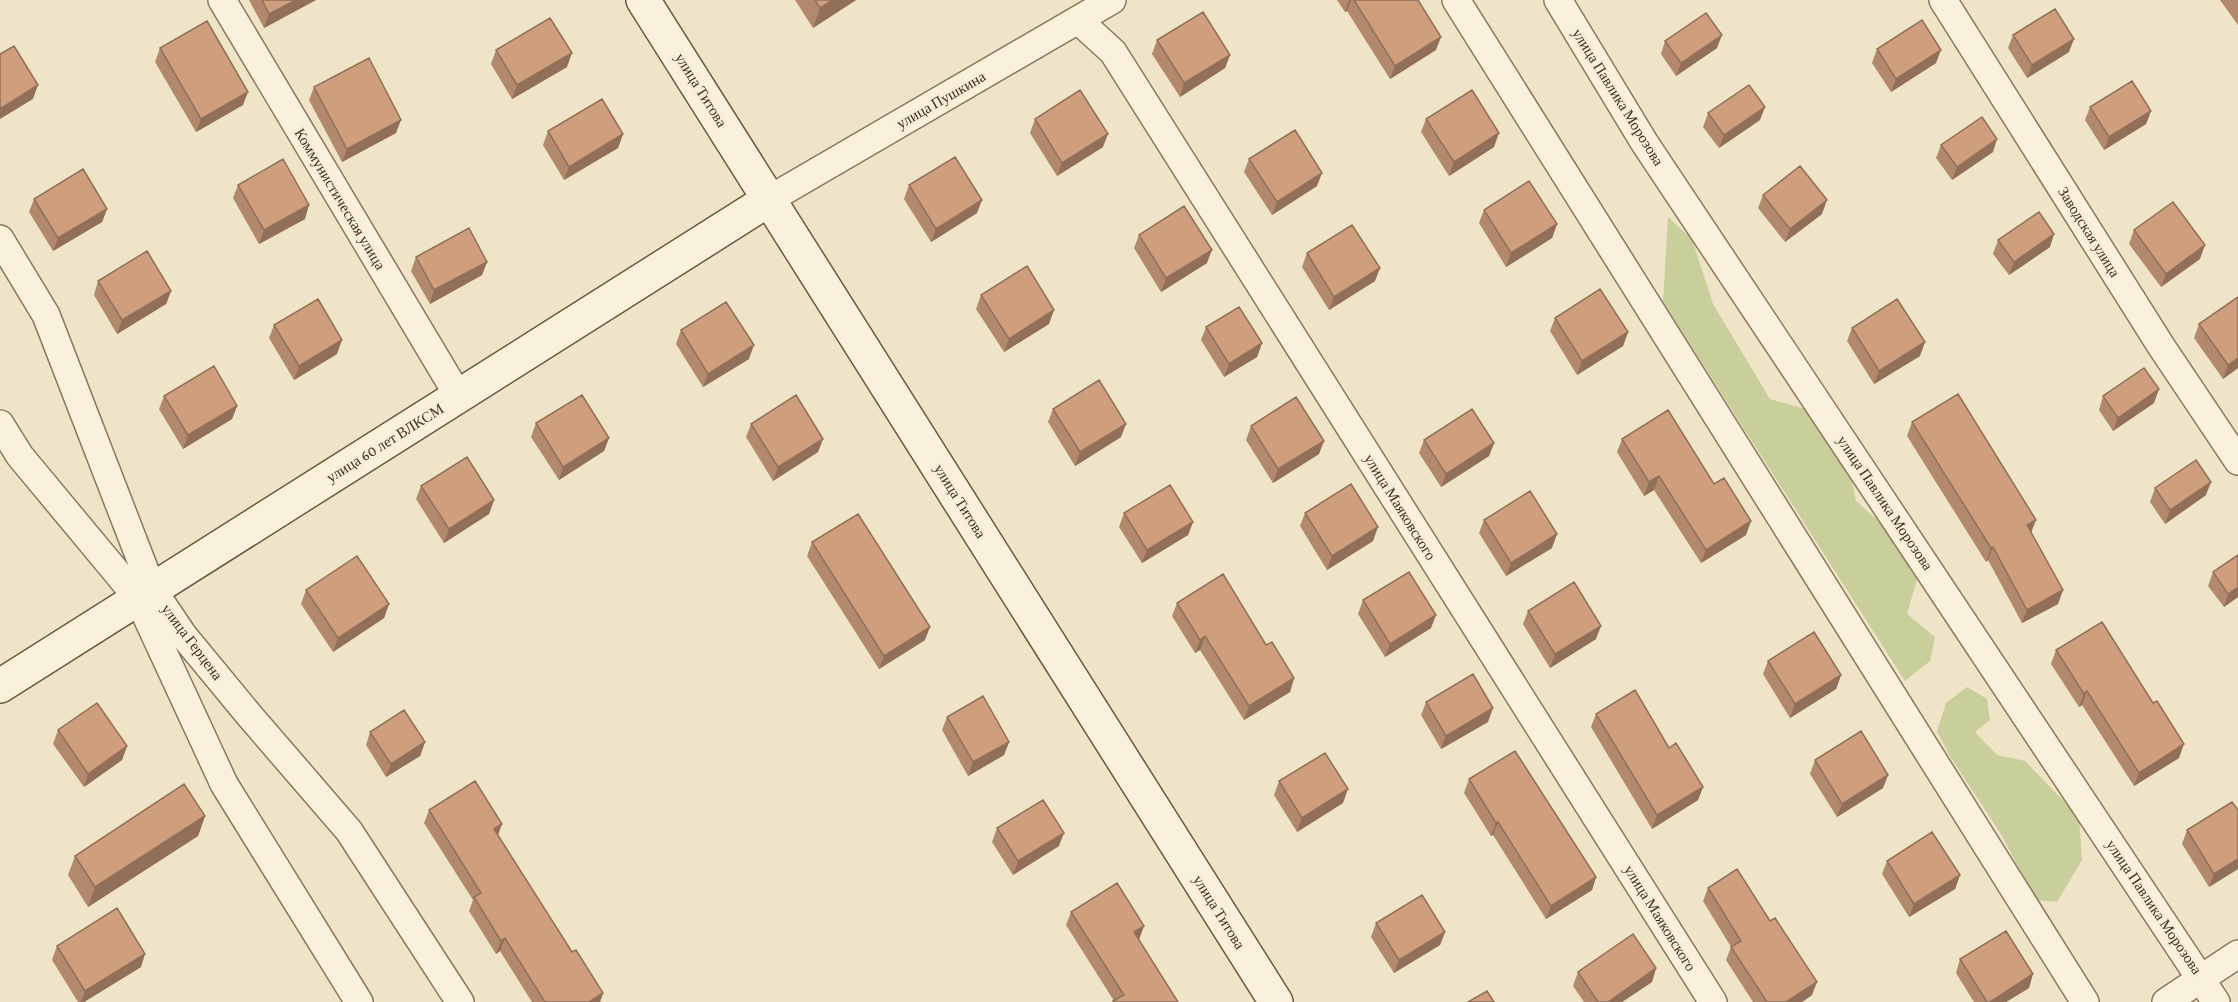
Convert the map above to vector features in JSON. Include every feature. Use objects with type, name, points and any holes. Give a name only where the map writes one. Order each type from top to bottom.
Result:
[{"type":"main road","name":"улица Титова","points":[[644,0],[1276,1002]]},
{"type":"main road","name":"улица 60 лет ВЛКСМ","points":[[0,686],[770,199]]},
{"type":"street","name":"Коммунистическая улица","points":[[222,0],[459,397]]},
{"type":"street","name":"улица Пушкина","points":[[770,199],[1112,0]]},
{"type":"street","points":[[1456,0],[2085,1002]]},
{"type":"street","name":"улица Павлика Морозова","points":[[1558,0],[1644,142],[2217,1002]]},
{"type":"street","name":"Заводская улица","points":[[1943,0],[2161,346],[2238,461]]},
{"type":"street","name":"улица Маяковского","points":[[1078,21],[1113,52],[1713,1002]]},
{"type":"street","name":"улица Герцена","points":[[0,239],[46,315],[145,594],[224,784],[359,1002]]},
{"type":"street","name":"улица Герцена","points":[[0,424],[20,456],[183,635],[249,716],[349,831],[460,1002]]},
{"type":"street","points":[[2166,1002],[2238,954]]},
{"type":"green space","points":[[1668,217],[1692,239],[1713,304],[1770,399],[1805,409],[1849,466],[1856,501],[1891,532],[1918,576],[1907,614],[1935,637],[1930,661],[1905,681],[1663,302]]},
{"type":"green space","points":[[1967,687],[1987,699],[1990,720],[1975,732],[1997,755],[2025,761],[2079,817],[2082,860],[2057,902],[2035,900],[2002,836],[1948,753],[1937,731],[1946,703]]},
{"type":"building","points":[[262,0],[296,0],[269,14]]},
{"type":"building","points":[[815,0],[833,0],[820,8]]},
{"type":"building","points":[[1354,0],[1418,0],[1441,37],[1395,66]]},
{"type":"building","points":[[2055,9],[2074,39],[2032,65],[2013,35]]},
{"type":"building","points":[[1203,12],[1230,55],[1184,83],[1157,40]]},
{"type":"building","points":[[1706,13],[1722,35],[1681,63],[1665,41]]},
{"type":"building","points":[[550,18],[572,53],[517,85],[496,50]]},
{"type":"building","points":[[1922,20],[1941,50],[1896,79],[1877,49]]},
{"type":"building","points":[[207,21],[248,92],[201,119],[160,48]]},
{"type":"building","points":[[14,46],[38,85],[0,109],[0,54]]},
{"type":"building","points":[[369,58],[401,120],[347,149],[314,87]]},
{"type":"building","points":[[2132,81],[2151,111],[2109,137],[2090,107]]},
{"type":"building","points":[[1749,85],[1765,107],[1724,135],[1708,113]]},
{"type":"building","points":[[1080,90],[1108,134],[1062,163],[1035,119]]},
{"type":"building","points":[[1472,90],[1499,133],[1454,162],[1426,119]]},
{"type":"building","points":[[602,99],[623,134],[569,167],[548,131]]},
{"type":"building","points":[[1982,117],[1997,139],[1957,167],[1941,145]]},
{"type":"building","points":[[1295,130],[1322,173],[1277,202],[1249,159]]},
{"type":"building","points":[[955,157],[982,200],[936,229],[909,185]]},
{"type":"building","points":[[283,159],[309,205],[264,230],[238,185]]},
{"type":"building","points":[[1800,166],[1827,200],[1790,229],[1763,195]]},
{"type":"building","points":[[83,169],[107,209],[58,238],[34,199]]},
{"type":"building","points":[[1529,181],[1557,224],[1511,253],[1484,210]]},
{"type":"building","points":[[2173,202],[2205,245],[2166,274],[2134,230]]},
{"type":"building","points":[[1184,206],[1212,250],[1166,278],[1139,235]]},
{"type":"building","points":[[2039,212],[2054,234],[2014,262],[1998,240]]},
{"type":"building","points":[[1352,225],[1380,268],[1334,297],[1307,253]]},
{"type":"building","points":[[469,228],[487,262],[434,290],[416,257]]},
{"type":"building","points":[[147,251],[171,291],[122,320],[98,281]]},
{"type":"building","points":[[1027,266],[1054,310],[1009,339],[981,295]]},
{"type":"building","points":[[1600,289],[1628,332],[1582,361],[1555,318]]},
{"type":"building","points":[[2238,297],[2238,358],[2228,365],[2199,324]]},
{"type":"building","points":[[318,299],[342,340],[299,366],[274,325]]},
{"type":"building","points":[[1897,299],[1925,342],[1879,371],[1852,328]]},
{"type":"building","points":[[726,302],[754,345],[708,374],[681,330]]},
{"type":"building","points":[[1239,307],[1262,343],[1229,364],[1206,327]]},
{"type":"building","points":[[214,366],[237,406],[188,435],[164,396]]},
{"type":"building","points":[[2144,368],[2159,389],[2118,418],[2103,396]]},
{"type":"building","points":[[1099,380],[1126,424],[1080,452],[1053,409]]},
{"type":"building","points":[[1958,394],[2036,520],[2027,525],[2063,590],[2027,610],[1993,547],[1991,548],[1912,422]]},
{"type":"building","points":[[582,395],[609,438],[563,467],[536,423]]},
{"type":"building","points":[[796,395],[823,439],[778,467],[751,424]]},
{"type":"building","points":[[1296,397],[1324,441],[1278,469],[1251,426]]},
{"type":"building","points":[[1472,409],[1494,443],[1446,474],[1424,440]]},
{"type":"building","points":[[1668,410],[1714,484],[1724,478],[1751,521],[1706,550],[1659,476],[1649,482],[1622,439]]},
{"type":"building","points":[[467,457],[494,500],[449,529],[421,486]]},
{"type":"building","points":[[2196,460],[2211,482],[2170,510],[2155,488]]},
{"type":"building","points":[[1351,484],[1378,527],[1332,556],[1305,513]]},
{"type":"building","points":[[1170,485],[1193,522],[1147,550],[1124,513]]},
{"type":"building","points":[[1530,491],[1557,534],[1511,563],[1484,520]]},
{"type":"building","points":[[858,514],[930,627],[884,656],[812,542]]},
{"type":"building","points":[[2238,555],[2238,587],[2228,594],[2213,572]]},
{"type":"building","points":[[357,556],[389,604],[338,638],[306,590]]},
{"type":"building","points":[[1409,572],[1436,615],[1390,644],[1363,600]]},
{"type":"building","points":[[1223,574],[1266,645],[1272,642],[1294,678],[1249,706],[1205,636],[1200,640],[1177,603]]},
{"type":"building","points":[[1574,582],[1601,626],[1555,654],[1528,611]]},
{"type":"building","points":[[2102,622],[2153,703],[2157,701],[2184,744],[2139,773],[2087,691],[2084,694],[2056,650]]},
{"type":"building","points":[[1814,632],[1841,675],[1795,704],[1768,661]]},
{"type":"building","points":[[1473,674],[1493,708],[1446,736],[1426,702]]},
{"type":"building","points":[[1635,690],[1669,748],[1676,743],[1703,787],[1657,815],[1596,714]]},
{"type":"building","points":[[983,696],[1009,742],[973,762],[947,717]]},
{"type":"building","points":[[97,703],[127,746],[88,774],[58,730]]},
{"type":"building","points":[[404,710],[425,742],[391,764],[370,732]]},
{"type":"building","points":[[1861,731],[1888,775],[1842,804],[1815,760]]},
{"type":"building","points":[[1515,751],[1596,877],[1551,906],[1469,779]]},
{"type":"building","points":[[1325,753],[1348,789],[1302,818],[1279,781]]},
{"type":"building","points":[[475,781],[502,824],[494,829],[572,952],[576,950],[603,993],[589,1002],[545,1002],[505,938],[501,941],[474,897],[481,893],[429,810]]},
{"type":"building","points":[[184,784],[205,816],[95,887],[75,856]]},
{"type":"building","points":[[1043,800],[1064,833],[1018,861],[997,828]]},
{"type":"building","points":[[2232,802],[2238,810],[2238,859],[2214,874],[2187,830]]},
{"type":"building","points":[[1932,832],[1960,875],[1914,904],[1887,861]]},
{"type":"building","points":[[1737,869],[1770,921],[1775,918],[1817,982],[1786,1002],[1767,1002],[1731,947],[1741,941],[1708,888]]},
{"type":"building","points":[[1117,883],[1144,926],[1134,932],[1178,1002],[1113,1001],[1124,995],[1071,912]]},
{"type":"building","points":[[1422,895],[1445,932],[1399,960],[1376,923]]},
{"type":"building","points":[[117,908],[145,954],[85,991],[57,946]]},
{"type":"building","points":[[2006,931],[2033,974],[1987,1002],[1960,959]]},
{"type":"building","points":[[1633,934],[1656,968],[1608,1002],[1598,1002],[1578,972]]},
{"type":"building","points":[[1487,991],[1494,1002],[1468,1002]]}]
